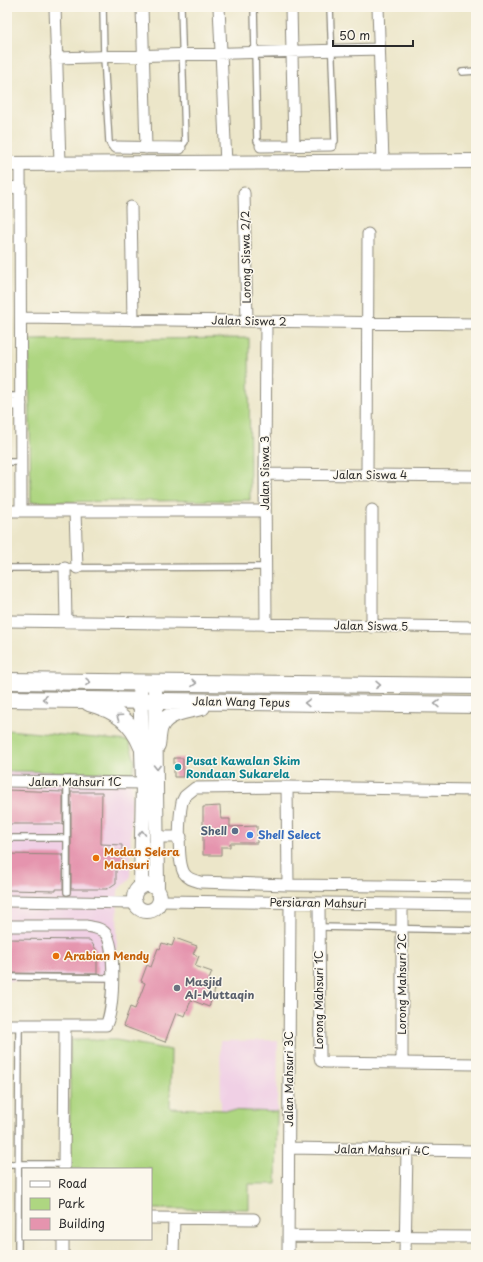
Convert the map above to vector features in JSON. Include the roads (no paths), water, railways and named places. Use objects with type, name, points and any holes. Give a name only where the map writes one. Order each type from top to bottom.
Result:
[{"type":"main road","name":"Jalan Wang Tepus","points":[[7,681],[476,686]]},
{"type":"main road","name":"Jalan Wang Tepus","points":[[7,698],[476,705]]},
{"type":"main road","points":[[77,699],[99,706],[118,716],[149,746],[163,722],[172,715],[223,701]]},
{"type":"street","points":[[55,7],[60,163]]},
{"type":"street","points":[[142,7],[146,148]]},
{"type":"street","points":[[219,7],[226,164]]},
{"type":"street","points":[[291,7],[294,146]]},
{"type":"street","points":[[378,7],[383,162]]},
{"type":"street","points":[[56,58],[379,49]]},
{"type":"street","points":[[261,146],[331,145]]},
{"type":"street","points":[[115,147],[180,148]]},
{"type":"street","points":[[21,510],[21,187],[14,164],[226,164],[476,161]]},
{"type":"street","points":[[7,188],[21,187]]},
{"type":"street","name":"Lorong Siswa 2/2","points":[[244,193],[247,321]]},
{"type":"street","points":[[131,207],[133,320]]},
{"type":"street","points":[[367,475],[368,234]]},
{"type":"street","name":"Jalan Siswa 2","points":[[21,318],[476,324]]},
{"type":"street","name":"Jalan Siswa 3","points":[[266,322],[266,625]]},
{"type":"street","points":[[7,404],[21,400]]},
{"type":"street","name":"Jalan Siswa 4","points":[[265,474],[476,476]]},
{"type":"street","points":[[372,510],[372,627]]},
{"type":"street","points":[[7,511],[265,511]]},
{"type":"street","points":[[75,512],[78,568]]},
{"type":"street","points":[[65,568],[66,622]]},
{"type":"street","name":"Jalan Siswa 5","points":[[7,621],[372,627],[476,627]]},
{"type":"street","points":[[148,683],[149,746],[157,837],[159,894],[155,909],[146,911],[138,907],[135,903],[134,895],[141,886],[143,782],[149,746]]},
{"type":"street","name":"Jalan Mahsuri 1C","points":[[7,781],[143,782]]},
{"type":"street","points":[[476,790],[287,787],[195,788],[185,796],[182,802],[181,837],[181,864],[183,871],[188,878],[200,882],[288,885],[476,887]]},
{"type":"street","points":[[287,787],[288,885]]},
{"type":"street","points":[[157,837],[181,837]]},
{"type":"street","points":[[234,883],[234,902]]},
{"type":"street","points":[[141,886],[152,885],[159,894]]},
{"type":"street","name":"Persiaran Mahsuri","points":[[159,894],[234,902],[476,905]]},
{"type":"street","points":[[7,902],[135,903]]},
{"type":"street","name":"Jalan Mahsuri 3C","points":[[288,1255],[290,903]]},
{"type":"street","name":"Lorong Mahsuri 1C","points":[[319,903],[318,927],[321,1061],[476,1064]]},
{"type":"street","name":"Lorong Mahsuri 2C","points":[[402,905],[402,1063]]},
{"type":"street","points":[[7,926],[86,926],[99,928],[110,942],[112,978],[110,1017],[106,1025],[7,1025]]},
{"type":"street","points":[[64,1166],[65,1026]]},
{"type":"street","name":"Jalan Mahsuri 4C","points":[[289,1148],[476,1151]]},
{"type":"street","points":[[405,1255],[407,1150]]},
{"type":"street","points":[[152,1218],[254,1218]]},
{"type":"street","points":[[173,1255],[174,1218]]},
{"type":"street","points":[[288,1236],[476,1236]]},
{"type":"street","points":[[63,1240],[63,1255]]},
{"type":"lane","points":[[103,7],[109,144],[115,147]]},
{"type":"lane","points":[[180,148],[185,142],[182,7]]},
{"type":"lane","points":[[254,7],[258,141],[261,146]]},
{"type":"lane","points":[[330,7],[335,140],[331,145]]},
{"type":"lane","points":[[462,72],[476,71]]},
{"type":"lane","points":[[7,396],[21,400]]},
{"type":"lane","points":[[7,462],[21,462]]},
{"type":"lane","points":[[7,568],[265,567]]},
{"type":"lane","points":[[67,782],[67,892]]},
{"type":"lane","points":[[7,838],[67,838]]},
{"type":"lane","points":[[318,927],[476,930]]},
{"type":"lane","points":[[7,977],[112,978]]},
{"type":"lane","points":[[18,1025],[18,1255]]},
{"type":"lane","points":[[7,1164],[64,1166]]},
{"type":"place","name":"Pusat Kawalan Skim Rondaan Sukarela","points":[[178,767]]},
{"type":"place","name":"Shell","points":[[235,831]]},
{"type":"place","name":"Shell Select","points":[[250,835]]},
{"type":"place","name":"Medan Selera Mahsuri","points":[[96,858]]},
{"type":"place","name":"Arabian Mendy","points":[[56,956]]},
{"type":"place","name":"Masjid Al-Muttaqin","points":[[177,988]]}]
